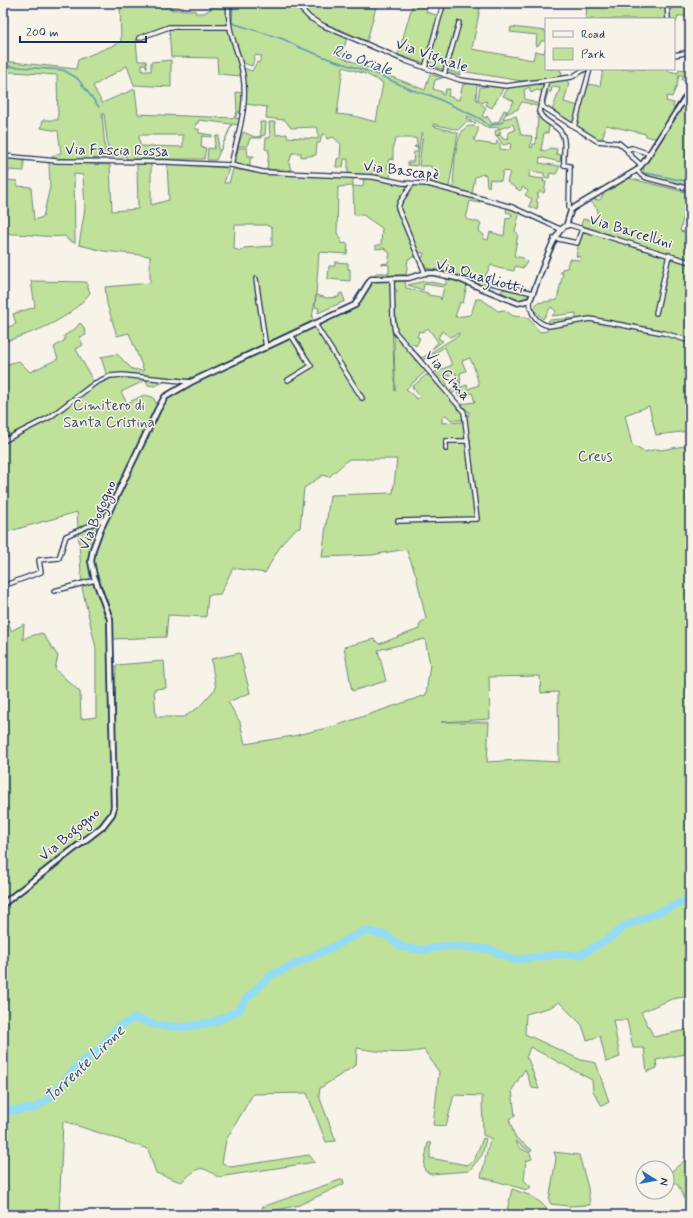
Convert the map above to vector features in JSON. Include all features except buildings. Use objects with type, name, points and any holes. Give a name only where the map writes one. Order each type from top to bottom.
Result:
[{"type":"main road","name":"Via Bogogno","points":[[3,904],[102,827],[112,814],[114,807],[110,619],[95,580],[91,562],[93,549],[107,517],[163,399],[191,382],[357,304],[368,284]]},
{"type":"street","points":[[229,3],[230,27],[240,64],[244,96],[243,119],[232,165]]},
{"type":"street","name":"Via Vignale","points":[[281,3],[298,6],[310,18],[324,26],[425,68],[460,80],[506,86],[572,77],[583,70]]},
{"type":"street","points":[[300,3],[300,8]]},
{"type":"street","points":[[667,3],[668,18]]},
{"type":"street","points":[[425,68],[443,5]]},
{"type":"street","points":[[444,75],[459,23]]},
{"type":"street","points":[[139,38],[169,27],[230,27]]},
{"type":"street","points":[[675,55],[690,52]]},
{"type":"street","points":[[574,127],[590,70]]},
{"type":"street","points":[[547,80],[540,115],[557,128],[563,135],[564,163],[565,166],[570,166],[569,208],[571,210]]},
{"type":"street","points":[[566,226],[571,210],[591,196],[637,170],[650,154],[690,90]]},
{"type":"street","points":[[541,104],[574,127],[598,141],[619,142],[641,165]]},
{"type":"street","points":[[627,150],[632,148],[650,154]]},
{"type":"street","name":"Via Fascia Rossa","points":[[3,156],[94,162],[167,162],[232,165]]},
{"type":"street","name":"Via Bascapè","points":[[232,165],[263,172],[374,177],[412,184],[428,184],[445,187],[472,197],[512,207],[560,230]]},
{"type":"street","points":[[637,170],[641,175],[647,178],[690,189]]},
{"type":"street","points":[[412,184],[400,202],[398,208],[425,273]]},
{"type":"street","name":"Via Barcellini","points":[[566,226],[570,225],[690,262]]},
{"type":"street","name":"Via Quagliotti","points":[[368,284],[372,279],[409,278],[425,273],[446,275],[518,302],[530,300],[534,294],[554,238],[560,230],[566,226]]},
{"type":"street","points":[[554,238],[577,243],[582,229]]},
{"type":"street","points":[[656,313],[669,255]]},
{"type":"street","name":"Via Cima","points":[[392,278],[393,319],[395,332],[460,406],[465,416],[477,518],[398,520]]},
{"type":"street","points":[[256,279],[266,348]]},
{"type":"street","points":[[491,283],[534,294]]},
{"type":"street","points":[[530,300],[533,315],[544,325],[549,326],[590,319],[664,333],[690,341]]},
{"type":"street","points":[[315,324],[362,398]]},
{"type":"street","points":[[288,380],[310,366],[291,335]]},
{"type":"street","points":[[3,441],[50,417],[95,383],[110,376],[122,375],[191,382]]},
{"type":"street","points":[[446,449],[446,441],[468,441]]},
{"type":"street","points":[[3,586],[41,572],[39,560],[59,558],[66,536],[107,517]]},
{"type":"street","points":[[54,591],[95,580]]},
{"type":"green space","points":[[120,3],[176,3],[179,6],[172,6],[172,10],[195,10],[195,13],[204,13],[212,8],[228,9],[228,28],[242,76],[218,74],[217,58],[171,57],[169,27],[137,38],[136,41],[138,61],[146,61],[147,68],[145,64],[142,64],[142,71],[151,71],[151,62],[171,60],[171,87],[134,85],[127,66],[93,86],[102,103],[135,89],[138,114],[234,118],[237,112],[236,92],[242,93],[242,100],[246,93],[243,68],[252,71],[257,62],[259,63],[262,56],[255,55],[252,66],[243,63],[230,24],[231,3],[274,3],[297,7],[312,21],[347,38],[341,57],[425,90],[430,74],[442,78],[435,80],[433,89],[442,92],[442,95],[444,95],[446,89],[450,89],[448,96],[459,100],[463,84],[466,85],[467,82],[477,84],[476,99],[486,108],[482,116],[486,118],[487,116],[492,124],[499,121],[504,110],[507,111],[503,119],[516,116],[521,135],[532,136],[530,147],[532,148],[533,144],[536,144],[538,117],[549,126],[548,133],[544,133],[541,150],[546,151],[550,148],[557,149],[556,154],[561,155],[560,162],[540,157],[539,163],[560,166],[556,174],[550,173],[549,178],[544,177],[544,173],[530,171],[529,177],[544,179],[543,182],[546,182],[544,193],[540,191],[537,195],[539,196],[536,201],[538,202],[537,210],[529,206],[532,199],[525,195],[528,191],[523,187],[520,191],[507,182],[510,172],[503,171],[501,181],[490,179],[489,187],[487,186],[486,175],[483,174],[475,177],[472,194],[453,188],[457,148],[461,133],[465,128],[470,126],[478,127],[474,140],[476,142],[496,145],[497,141],[500,144],[500,149],[510,150],[511,143],[503,145],[497,136],[501,135],[503,139],[509,140],[508,133],[515,130],[513,124],[499,129],[499,127],[488,128],[468,116],[467,119],[476,123],[466,122],[458,130],[433,124],[433,126],[458,133],[449,187],[419,183],[421,170],[421,178],[431,179],[431,182],[438,182],[439,174],[431,168],[431,166],[419,166],[423,133],[421,133],[417,166],[408,165],[408,162],[413,162],[414,152],[418,152],[416,138],[396,138],[393,146],[393,160],[389,159],[387,168],[391,169],[390,178],[377,176],[377,168],[374,167],[372,174],[369,175],[348,173],[348,159],[344,159],[343,167],[336,167],[337,159],[340,158],[341,144],[333,137],[327,139],[325,134],[322,134],[320,143],[317,143],[316,155],[301,157],[301,153],[292,153],[289,163],[291,171],[267,169],[269,150],[265,149],[266,138],[270,138],[269,122],[275,122],[276,135],[287,134],[287,137],[318,139],[318,129],[316,127],[291,128],[285,120],[266,118],[267,107],[246,104],[246,95],[242,112],[238,112],[235,118],[241,119],[239,125],[199,120],[198,123],[196,123],[195,129],[199,129],[199,133],[212,135],[212,137],[202,136],[201,147],[206,148],[204,159],[127,159],[126,156],[109,157],[104,114],[102,114],[106,160],[52,158],[53,155],[61,153],[58,131],[41,128],[43,120],[58,120],[57,75],[14,72],[3,73],[3,61],[76,69],[78,60],[121,42]],"holes":[[[343,67],[366,74],[383,83],[376,122],[354,116],[337,114]],[[139,135],[183,135],[183,147],[140,146]]]},
{"type":"green space","points":[[301,3],[377,3],[367,41],[316,20],[301,7]]},
{"type":"green space","points":[[413,3],[429,3],[426,12],[440,16],[445,5],[456,8],[457,3],[481,3],[472,49],[533,60],[535,51],[544,53],[545,50],[545,70],[560,70],[562,72],[561,77],[522,81],[461,71],[460,75],[398,55]]},
{"type":"green space","points":[[587,3],[690,3],[690,16],[678,16],[676,23],[675,18],[586,18]]},
{"type":"green space","points":[[511,27],[545,31],[545,41],[541,41],[540,44],[536,46],[537,35],[510,32]]},
{"type":"green space","points":[[679,69],[690,71],[690,82],[682,80],[683,75],[679,75],[672,97],[667,96],[666,101],[674,103],[673,107],[676,109],[657,139],[646,136],[646,134],[606,125],[602,140],[590,136],[576,126],[587,84],[600,86],[603,70],[668,70],[678,73]]},
{"type":"green space","points":[[565,80],[569,83],[564,102],[579,106],[573,124],[552,111],[560,88],[552,87],[551,92],[548,92],[544,106],[543,100],[548,82]]},
{"type":"green space","points":[[545,83],[544,92],[537,90],[531,93],[529,87],[524,90],[525,99],[538,104],[541,102],[540,107],[523,102],[518,109],[506,114],[514,101],[503,96],[509,87]]},
{"type":"green space","points":[[486,85],[504,87],[492,108],[486,105],[487,102],[485,101],[483,103],[478,99],[480,87],[485,87]]},
{"type":"green space","points":[[690,95],[690,187],[646,176],[643,172],[644,165]]},
{"type":"green space","points":[[260,122],[266,122],[265,135],[261,136]]},
{"type":"green space","points":[[499,129],[501,133],[496,136],[495,131]]},
{"type":"green space","points":[[243,132],[255,137],[261,136],[261,138],[250,138],[247,146],[238,146]]},
{"type":"green space","points":[[216,136],[219,136],[218,150],[220,151],[216,160],[207,160],[208,148],[214,149]]},
{"type":"green space","points":[[238,148],[247,148],[248,156],[254,156],[254,158],[250,158],[250,167],[239,165],[236,162]]},
{"type":"green space","points":[[3,157],[24,159],[24,171],[9,170],[8,180],[17,181],[17,186],[31,187],[34,220],[43,217],[50,187],[49,161],[110,165],[112,211],[138,209],[137,164],[151,164],[151,205],[169,200],[167,164],[229,168],[224,183],[229,183],[233,169],[270,174],[353,177],[353,186],[338,187],[337,234],[339,234],[339,239],[341,237],[341,243],[348,244],[347,254],[319,252],[316,295],[312,318],[314,320],[189,379],[121,373],[110,375],[106,373],[101,357],[117,354],[132,369],[144,371],[129,333],[117,336],[107,304],[105,287],[150,283],[150,256],[104,251],[79,245],[85,208],[83,175],[74,174],[75,243],[68,240],[65,236],[5,234],[3,223]],"holes":[[[235,225],[266,225],[272,228],[272,246],[244,248],[241,251],[234,249]]]},
{"type":"green space","points":[[364,176],[408,184],[409,186],[399,199],[396,207],[416,256],[408,259],[406,275],[375,275],[376,273],[389,273],[389,265],[381,264],[388,263],[390,253],[384,248],[376,249],[376,245],[381,245],[382,228],[363,215],[354,215],[353,186],[363,187]]},
{"type":"green space","points":[[624,177],[689,193],[680,231],[690,233],[690,261],[581,225],[583,219],[592,221],[593,218],[596,218],[598,210],[589,199],[600,200],[607,187]]},
{"type":"green space","points":[[415,185],[444,189],[480,200],[479,203],[470,201],[466,219],[481,223],[479,231],[484,235],[483,239],[488,240],[490,232],[504,236],[506,218],[510,219],[512,214],[506,212],[507,207],[520,211],[515,231],[518,234],[514,256],[523,258],[527,262],[523,268],[515,266],[514,271],[491,265],[482,282],[489,286],[488,290],[446,272],[426,268],[421,258],[423,257],[424,253],[419,252],[399,208],[401,201]]},
{"type":"green space","points":[[582,230],[690,265],[690,431],[656,435],[649,406],[625,415],[632,445],[644,452],[690,445],[690,996],[672,999],[641,1012],[654,1037],[690,1029],[690,1053],[656,1060],[657,1068],[647,1072],[644,1048],[633,1048],[627,1020],[613,1020],[620,1057],[606,1062],[600,1036],[587,1040],[582,1025],[559,1002],[551,1007],[526,1014],[525,1034],[581,1060],[596,1063],[609,1102],[602,1106],[593,1091],[592,1080],[530,1047],[526,1058],[528,1059],[539,1089],[532,1088],[525,1069],[512,1090],[515,1116],[509,1119],[515,1137],[532,1150],[531,1152],[515,1141],[520,1148],[530,1153],[532,1159],[526,1161],[524,1180],[531,1187],[527,1190],[481,1177],[489,1143],[492,1139],[483,1135],[482,1096],[454,1095],[446,1126],[433,1125],[439,1072],[424,1050],[415,1052],[390,1052],[357,1048],[356,1065],[320,1088],[319,1096],[336,1141],[326,1142],[307,1093],[253,1094],[226,1140],[222,1163],[231,1167],[309,1155],[315,1162],[218,1177],[206,1170],[199,1169],[181,1182],[156,1173],[148,1149],[63,1121],[59,1215],[3,1215],[3,600],[11,631],[24,624],[23,640],[27,637],[42,633],[58,656],[55,669],[80,692],[81,719],[96,717],[96,648],[82,588],[77,512],[3,533],[3,441],[50,418],[97,384],[111,378],[124,376],[166,381],[155,386],[148,385],[146,380],[121,392],[127,403],[144,395],[153,397],[157,405],[121,482],[89,561],[91,573],[107,616],[114,739],[116,665],[164,661],[166,688],[154,689],[156,717],[184,717],[199,707],[216,688],[211,659],[240,653],[250,693],[228,702],[240,722],[245,744],[293,736],[335,726],[426,695],[430,664],[425,639],[378,650],[386,681],[352,691],[344,647],[374,639],[379,644],[419,629],[420,623],[426,619],[416,575],[406,549],[372,555],[322,557],[330,495],[393,493],[397,459],[349,459],[329,477],[323,475],[304,488],[300,528],[295,530],[285,540],[275,554],[265,573],[233,568],[220,594],[208,595],[206,617],[168,615],[166,637],[113,639],[113,619],[94,566],[95,549],[123,483],[166,401],[173,393],[321,324],[359,304],[373,281],[390,281],[395,391],[394,333],[426,371],[406,389],[417,399],[420,396],[412,387],[426,375],[430,375],[462,412],[464,418],[461,420],[451,420],[446,415],[442,418],[442,423],[462,422],[469,415],[469,412],[461,404],[475,402],[472,393],[459,396],[457,394],[461,387],[467,385],[468,389],[479,385],[470,358],[462,361],[466,371],[460,373],[460,386],[451,394],[449,392],[459,383],[456,373],[444,377],[448,387],[447,388],[433,373],[452,365],[445,347],[422,361],[413,351],[414,350],[422,358],[459,335],[459,333],[450,337],[442,331],[438,338],[443,341],[432,349],[438,342],[428,328],[422,332],[419,331],[417,337],[420,338],[416,346],[413,344],[407,345],[397,331],[394,293],[397,292],[397,290],[394,289],[395,281],[405,280],[406,288],[440,297],[441,300],[444,287],[424,284],[423,290],[408,285],[425,281],[446,285],[446,278],[467,285],[463,303],[460,302],[455,317],[471,315],[476,299],[481,299],[498,311],[504,310],[513,316],[527,317],[540,332],[547,331],[549,320],[576,318],[576,313],[552,316],[556,311],[551,307],[543,319],[534,310],[537,303],[557,300],[563,273],[560,273],[562,269],[567,268],[569,259],[580,260],[581,257],[576,256]],"holes":[[[540,676],[541,693],[558,692],[559,762],[521,760],[487,762],[489,722],[441,722],[490,719],[489,677]]]},
{"type":"green space","points":[[335,262],[348,263],[348,269],[350,269],[350,281],[328,279],[329,266],[335,266]]},
{"type":"green space","points":[[31,281],[86,282],[90,293],[71,311],[51,324],[28,334],[3,342],[3,329],[16,324],[13,314],[35,307]]},
{"type":"green space","points":[[503,289],[530,294],[524,300],[515,299],[501,292]]},
{"type":"green space","points":[[342,293],[345,301],[318,313],[319,308],[315,307],[316,295],[327,298],[339,297],[339,294]]},
{"type":"green space","points":[[80,323],[83,326],[86,335],[79,337],[83,345],[76,349],[94,383],[53,414],[3,439],[3,365],[19,361],[30,372],[58,359],[54,347],[65,340],[64,336],[75,329]]},
{"type":"green space","points":[[483,1138],[486,1139],[482,1155],[469,1171],[431,1174],[425,1171],[424,1166],[428,1142],[432,1144],[430,1147],[430,1158],[467,1165],[474,1161]]},
{"type":"green space","points":[[554,1152],[579,1155],[588,1188],[590,1205],[568,1206],[551,1204],[549,1201],[556,1158]]},
{"type":"green space","points":[[690,1156],[690,1199],[685,1201],[678,1185],[675,1183],[675,1168]]},
{"type":"green space","points":[[343,1179],[344,1184],[299,1205],[265,1213],[262,1207]]},
{"type":"green space","points":[[512,1189],[529,1195],[540,1202],[547,1209],[546,1215],[506,1215]]},
{"type":"waterway","name":"Rio Oriale","points":[[233,3],[232,23],[283,39],[332,60],[379,75],[412,90],[432,96],[481,119],[489,126],[503,122]]},
{"type":"waterway","points":[[3,66],[63,70],[77,78],[99,107]]},
{"type":"waterway","name":"Rio Oriale","points":[[646,173],[690,182]]},
{"type":"waterway","name":"Torrente Lirone","points":[[3,1110],[8,1111],[35,1108],[51,1097],[77,1066],[100,1048],[118,1027],[135,1018],[156,1025],[184,1027],[214,1022],[238,1011],[246,999],[271,975],[333,947],[364,931],[386,935],[402,947],[421,950],[447,946],[489,949],[515,960],[561,954],[580,955],[611,937],[625,926],[690,899]]},
{"type":"park label","name":"Cimitero di Santa Cristina","points":[[109,414]]},
{"type":"park label","name":"Creus","points":[[595,456]]}]
